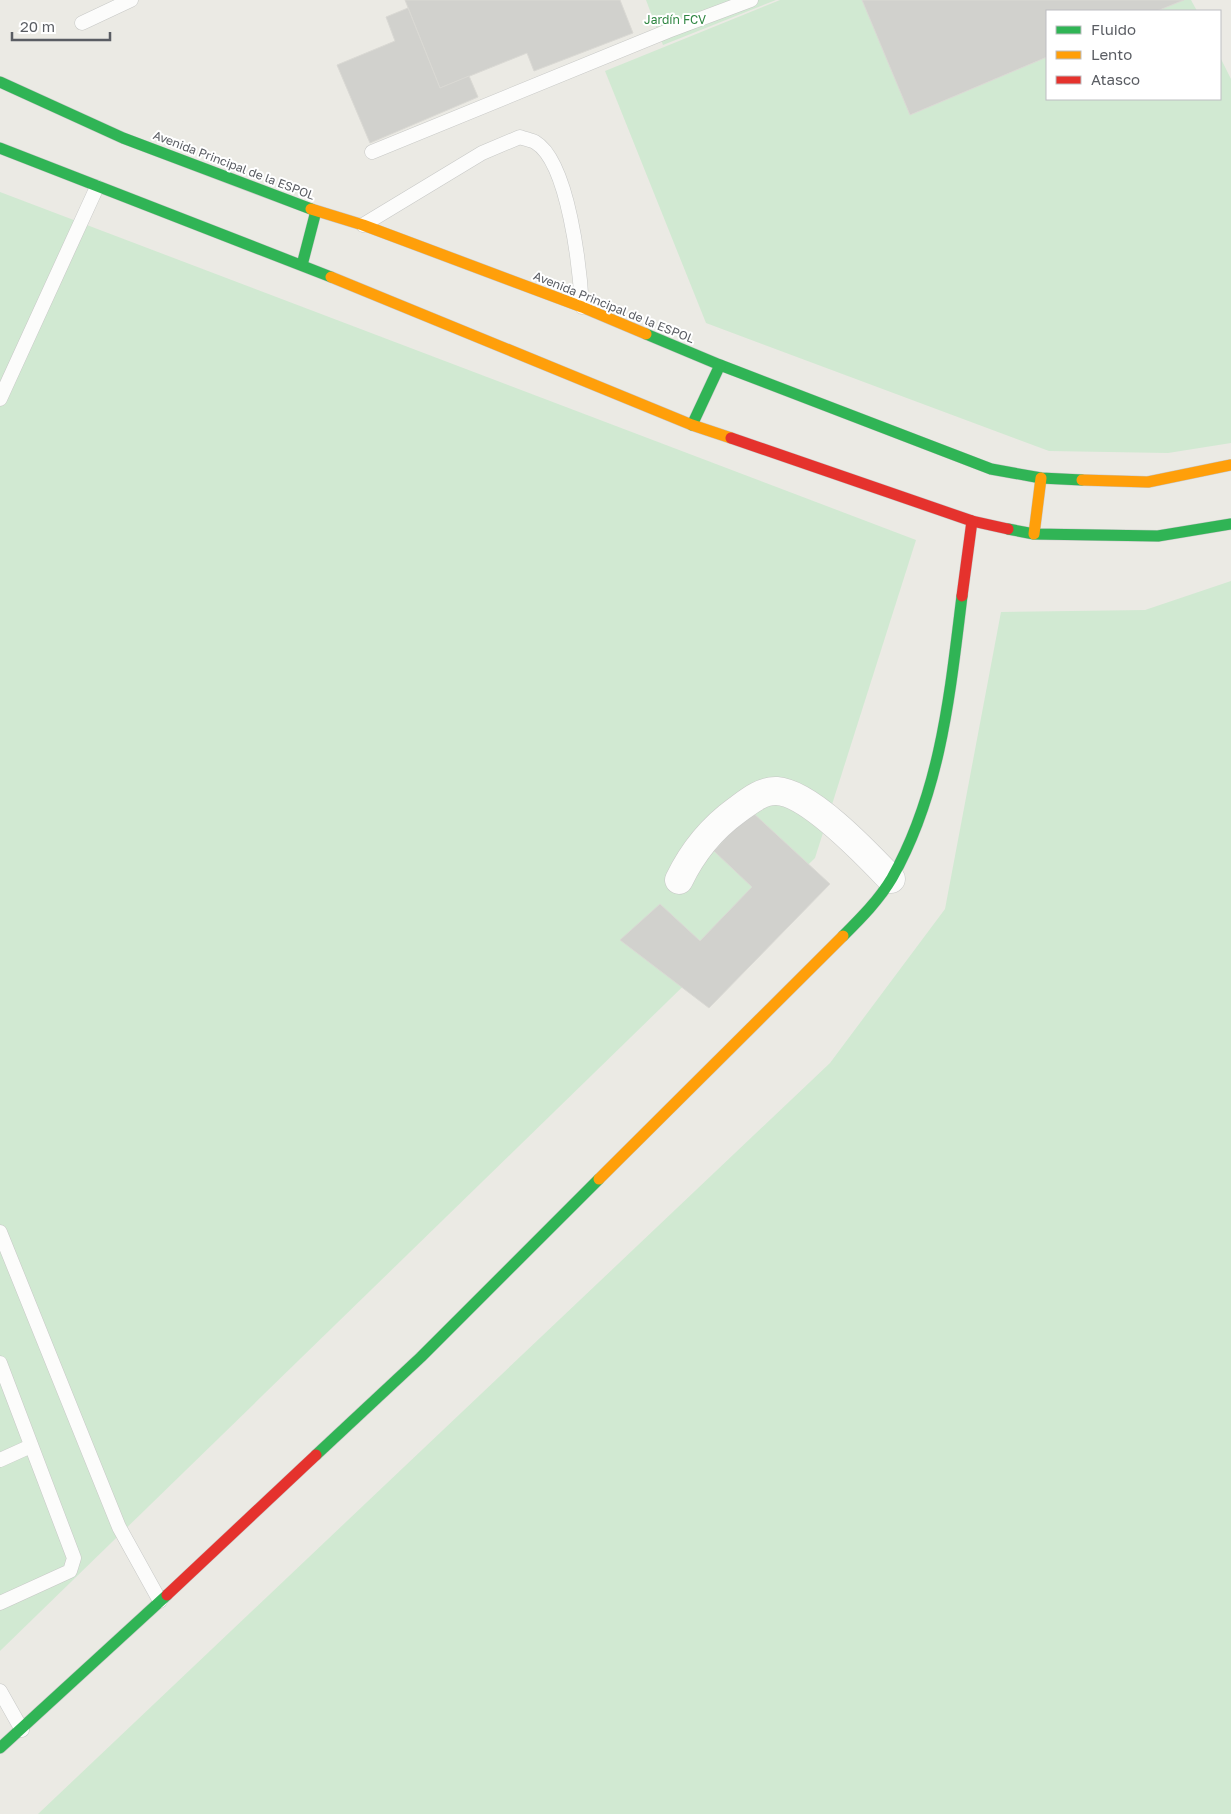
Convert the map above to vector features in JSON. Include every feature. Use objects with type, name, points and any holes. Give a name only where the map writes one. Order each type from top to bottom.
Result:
[{"type":"street","name":"Avenida Principal de la ESPOL","points":[[0,82],[123,138],[316,211],[363,226],[582,307],[720,365],[991,469],[1041,478],[1148,482],[1231,465]]},
{"type":"street","points":[[0,148],[302,265],[692,425],[972,521],[1034,534],[1158,536],[1231,524]]},
{"type":"street","points":[[302,265],[316,211]]},
{"type":"street","points":[[692,425],[720,365]]},
{"type":"street","points":[[1034,534],[1041,478]]},
{"type":"street","points":[[0,1748],[22,1730],[421,1357],[866,913],[891,878],[912,837],[934,775],[947,713],[956,626],[972,521]]},
{"type":"street","points":[[680,880],[690,857],[726,818],[757,796],[778,791],[806,802],[848,836],[891,878]]},
{"type":"lane","points":[[82,23],[131,0]]},
{"type":"lane","points":[[372,152],[668,31],[751,0]]},
{"type":"lane","points":[[363,226],[482,153],[520,138],[536,143],[548,156],[559,180],[572,221],[579,261],[582,307]]},
{"type":"lane","points":[[0,399],[98,187]]},
{"type":"lane","points":[[0,1232],[119,1527],[160,1601]]},
{"type":"lane","points":[[0,1363],[74,1558],[70,1571],[0,1603]]},
{"type":"lane","points":[[0,1460],[31,1446]]},
{"type":"lane","points":[[0,1691],[22,1730]]},
{"type":"green space","name":"Jardín FCV","points":[[646,0],[776,0],[663,45]]},
{"type":"green space","points":[[780,0],[870,0],[910,115],[1046,57],[1046,100],[1221,100],[1221,59],[1231,79],[1231,443],[1168,453],[1049,451],[706,323],[605,71]]},
{"type":"green space","points":[[1184,0],[1191,0],[1196,10],[1159,10]]},
{"type":"green space","points":[[0,192],[916,540],[815,858],[0,1651]]},
{"type":"green space","points":[[1231,581],[1231,1814],[38,1814],[830,1063],[945,909],[1001,612],[1145,610]]},
{"type":"building","points":[[405,0],[620,0],[633,33],[534,71],[527,53],[440,88]]},
{"type":"building","points":[[862,0],[1184,0],[1159,10],[1046,10],[1046,57],[910,115]]},
{"type":"building","points":[[408,8],[440,88],[469,76],[478,97],[370,143],[337,65],[395,41],[386,17]]},
{"type":"building","points":[[751,811],[830,884],[709,1008],[620,940],[660,904],[700,941],[752,887],[714,851]]},
{"type":"traffic: fast","points":[[0,82],[123,138],[311,209]]},
{"type":"traffic: fast","points":[[0,148],[331,277]]},
{"type":"traffic: fast","points":[[302,265],[316,211]]},
{"type":"traffic: fast","points":[[646,334],[720,365],[991,469],[1041,478],[1082,480]]},
{"type":"traffic: fast","points":[[692,425],[720,365]]},
{"type":"traffic: fast","points":[[1008,529],[1034,534],[1158,536],[1231,524]]},
{"type":"traffic: fast","points":[[843,936],[863,916],[887,886],[909,845],[922,811],[941,741],[953,669],[962,596]]},
{"type":"traffic: fast","points":[[316,1455],[421,1357],[599,1179]]},
{"type":"traffic: fast","points":[[0,1748],[167,1595]]},
{"type":"traffic: slow","points":[[311,209],[363,225],[582,307],[646,334]]},
{"type":"traffic: slow","points":[[331,277],[692,425],[731,438]]},
{"type":"traffic: slow","points":[[1082,480],[1148,482],[1231,465]]},
{"type":"traffic: slow","points":[[1034,534],[1041,478]]},
{"type":"traffic: slow","points":[[599,1179],[843,936]]},
{"type":"traffic: jam","points":[[731,438],[972,521],[1008,529]]},
{"type":"traffic: jam","points":[[962,596],[972,521]]},
{"type":"traffic: jam","points":[[167,1595],[316,1455]]}]
